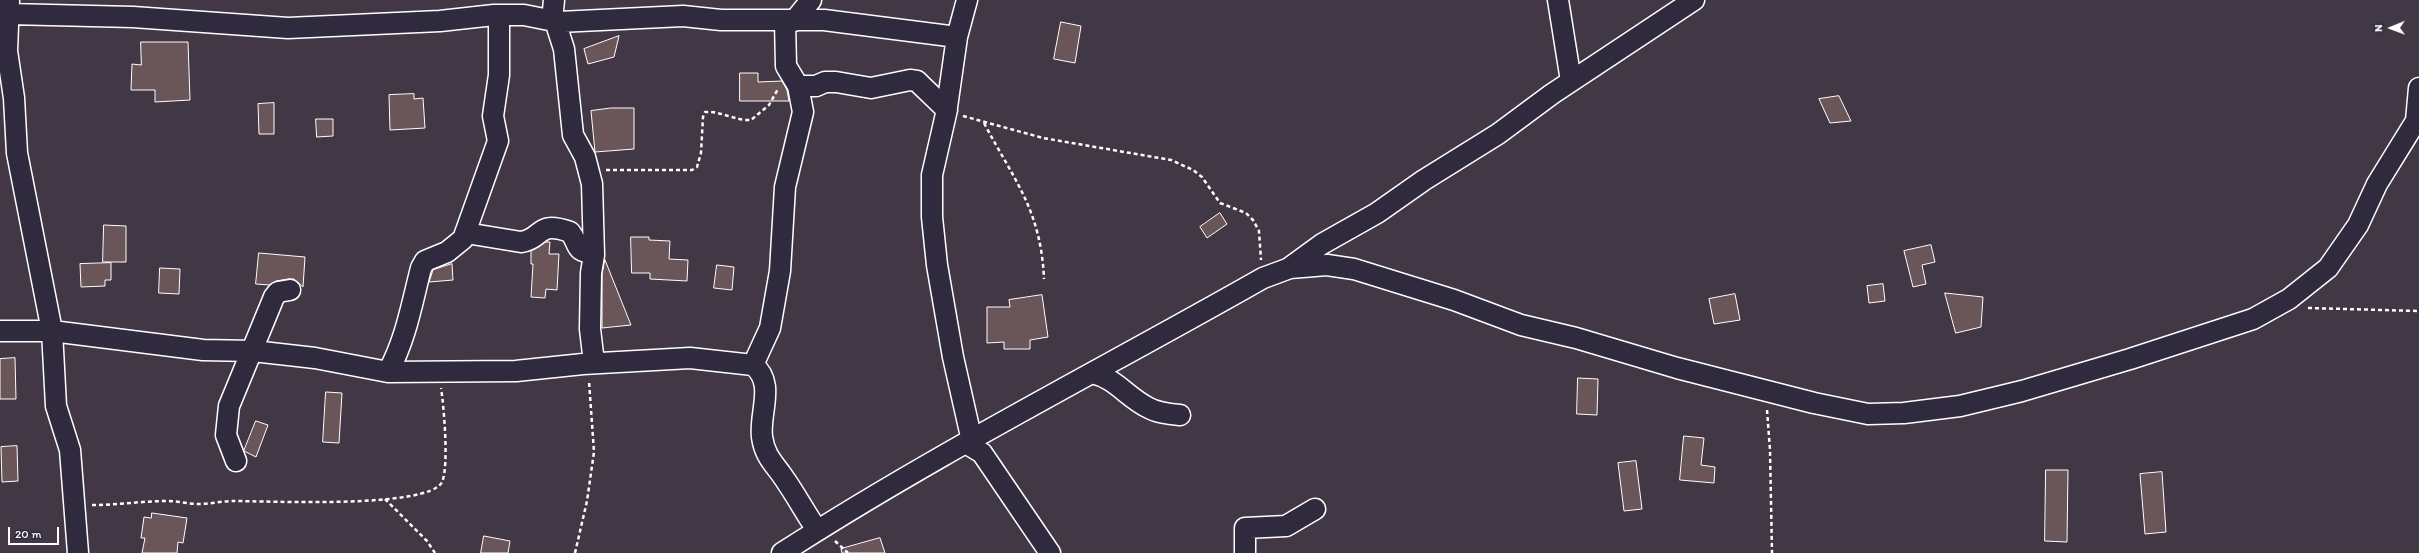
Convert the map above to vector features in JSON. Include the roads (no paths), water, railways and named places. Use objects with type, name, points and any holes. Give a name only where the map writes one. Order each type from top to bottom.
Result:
[{"type":"street","points":[[554,0],[554,21],[566,63],[573,135],[590,170],[592,184],[594,254],[591,274],[591,363]]},
{"type":"street","points":[[753,365],[770,328],[780,271],[785,187],[803,112],[798,86],[786,66],[789,21],[811,0]]},
{"type":"street","points":[[967,0],[957,37],[947,110],[932,175],[932,217],[952,357],[970,442],[982,453],[1050,553]]},
{"type":"street","points":[[1558,0],[1571,81]]},
{"type":"street","points":[[1286,270],[1322,244],[1377,213],[1424,180],[1498,134],[1571,81],[1694,0]]},
{"type":"street","points":[[78,553],[76,503],[70,450],[56,406],[52,331],[19,173],[14,98],[7,51],[9,7],[288,28],[440,21],[499,15],[538,16],[554,21],[655,16],[695,9],[789,21],[846,23],[957,37]]},
{"type":"street","points":[[388,372],[405,332],[425,262],[447,252],[463,239],[498,141],[493,116],[499,75],[499,15]]},
{"type":"street","points":[[798,86],[816,86],[825,82],[836,82],[871,88],[910,80],[922,86],[947,110]]},
{"type":"street","points":[[782,553],[817,530],[1092,373],[1263,278],[1286,270],[1327,265],[1354,270],[1454,300],[1521,325],[1576,338],[1677,368],[1766,390],[1814,404],[1868,414],[1904,413],[1960,406],[2022,391],[2130,359],[2254,319],[2289,299],[2328,268],[2358,226],[2377,184],[2418,119],[2419,88]]},
{"type":"street","points":[[466,233],[521,242],[528,241],[540,230],[555,228],[570,232],[578,249],[594,254]]},
{"type":"street","points":[[236,461],[226,435],[229,406],[274,297],[278,292],[290,290]]},
{"type":"street","points":[[0,331],[52,331],[203,350],[253,351],[315,358],[388,372],[516,371],[591,363],[690,358],[753,365],[759,369],[764,380],[766,391],[762,436],[769,461],[786,480],[817,530]]},
{"type":"street","points":[[1092,373],[1102,375],[1112,381],[1139,403],[1154,410],[1180,415]]},
{"type":"street","points":[[1246,553],[1244,528],[1286,526],[1315,509]]}]
